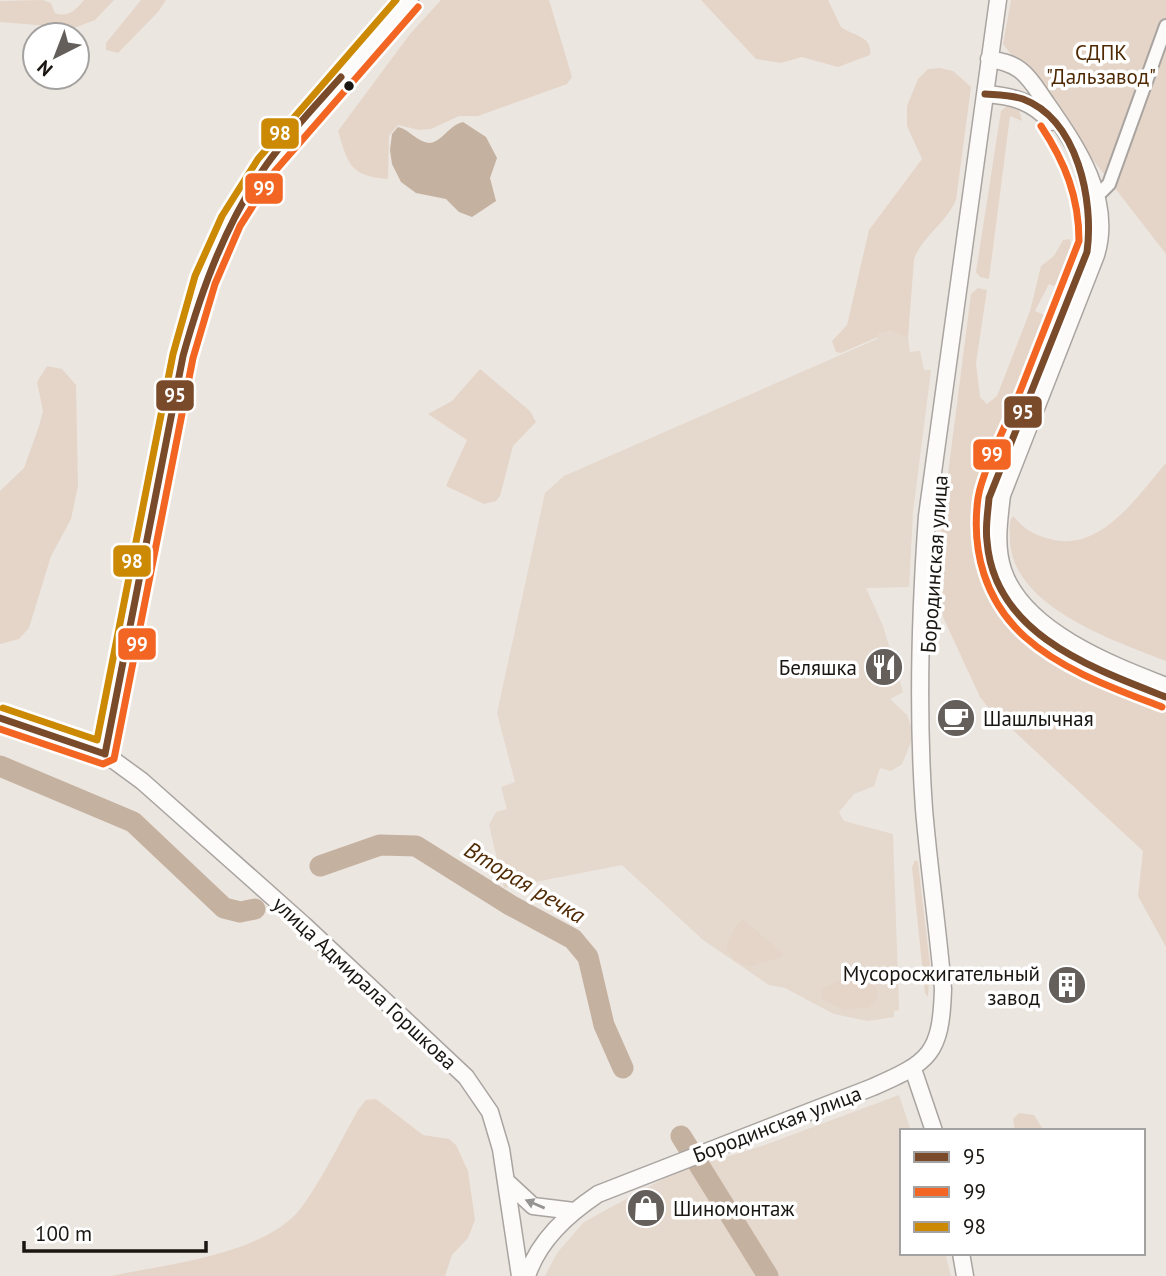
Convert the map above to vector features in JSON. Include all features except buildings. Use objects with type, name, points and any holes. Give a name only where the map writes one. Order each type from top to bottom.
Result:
[{"type":"main road","points":[[104,754],[183,356],[205,280],[231,221],[267,164],[410,0]]},
{"type":"main road","name":"Бородинская улица","points":[[994,60],[998,0]]},
{"type":"main road","name":"Бородинская улица","points":[[527,1276],[545,1241],[574,1210],[609,1189],[873,1087],[915,1074],[931,1067],[940,1054],[951,1019],[929,756],[933,524],[989,95],[1007,0]]},
{"type":"main road","points":[[994,60],[1022,71],[1070,138],[1100,214],[1099,245],[1002,495],[998,525],[1003,570],[1012,590],[1045,626],[1062,639],[1166,686]]},
{"type":"main road","points":[[989,95],[1015,97],[1030,103],[1050,120],[1093,196],[1087,252],[989,498],[984,526],[991,576],[1001,595],[1036,632],[1055,647],[1166,697]]},
{"type":"main road","name":"улица Адмирала Горшкова","points":[[0,718],[104,754],[142,781],[304,925],[466,1077],[490,1112],[501,1149],[520,1276]]},
{"type":"main road","points":[[915,1074],[933,1129]]},
{"type":"main road","points":[[504,1179],[518,1195],[533,1206],[574,1210]]},
{"type":"main road","points":[[961,1255],[965,1276]]},
{"type":"street","points":[[1093,196],[1104,191],[1114,172],[1163,41],[1166,26]]},
{"type":"shaded area","points":[[463,122],[486,137],[497,158],[490,178],[496,201],[472,217],[459,212],[446,199],[416,193],[401,182],[392,164],[390,150],[392,134],[398,127],[429,143]]},
{"type":"shaded area","points":[[890,331],[908,338],[910,352],[920,351],[924,370],[931,370],[913,512],[909,587],[866,588],[883,626],[903,692],[890,699],[907,715],[914,735],[902,764],[891,771],[880,768],[874,786],[854,794],[839,812],[844,821],[893,834],[899,1010],[894,1011],[894,1017],[868,1021],[834,1014],[785,988],[769,985],[703,940],[622,865],[504,888],[489,825],[496,812],[507,809],[501,787],[515,782],[497,713],[545,493],[564,476],[877,339],[877,334]]},
{"type":"shaded area","points":[[899,1095],[910,1129],[900,1129],[900,1255],[946,1255],[951,1276],[545,1276],[557,1253],[584,1222],[674,1173],[762,1146]]},
{"type":"green space","points":[[43,0],[51,3],[55,13],[68,14],[84,0],[114,0],[91,22],[21,21],[21,24],[0,22],[0,1]]},
{"type":"green space","points":[[141,0],[166,0],[158,12],[118,53],[106,50],[106,43]]},
{"type":"green space","points":[[441,0],[549,0],[572,77],[567,84],[478,116],[459,116],[431,129],[419,130],[398,125],[389,136],[388,179],[365,175],[352,166],[338,131],[410,34]]},
{"type":"green space","points":[[701,0],[828,0],[841,27],[865,40],[870,55],[838,67],[802,57],[781,63],[756,59]]},
{"type":"green space","name":"СДПК \"Дальзавод\"","points":[[1011,0],[1166,0],[1166,254],[1003,44]]},
{"type":"green space","points":[[928,69],[953,71],[971,87],[956,200],[914,259],[908,338],[890,331],[877,334],[878,337],[841,353],[836,352],[832,341],[847,325],[869,230],[922,159],[907,126],[907,106],[918,79]]},
{"type":"green space","points":[[1007,106],[1019,110],[1022,121],[1010,116],[989,279],[980,277],[976,272],[1001,111]]},
{"type":"green space","points":[[1070,239],[1072,256],[1061,289],[1049,284],[1035,311],[1047,316],[1003,417],[984,471],[973,521],[974,559],[986,593],[1007,621],[1034,645],[1099,682],[1166,709],[1166,947],[1138,896],[1143,851],[980,697],[943,617],[939,588],[942,521],[971,294],[978,288],[987,290],[976,363],[980,397],[987,404],[997,396],[1030,311],[1041,266],[1054,256],[1063,240]]},
{"type":"green space","points":[[47,366],[62,369],[76,385],[78,486],[71,519],[51,556],[29,628],[19,639],[0,644],[0,491],[24,468],[43,411],[37,382]]},
{"type":"green space","points":[[480,369],[530,411],[536,422],[513,446],[500,496],[496,501],[484,504],[446,486],[467,440],[428,414],[452,401]]},
{"type":"green space","points":[[1166,463],[1166,661],[1095,632],[1047,603],[1028,585],[1015,564],[1010,541],[1010,521],[1013,516],[1027,529],[1054,540],[1072,541],[1088,537],[1118,517]]},
{"type":"green space","points":[[915,860],[918,862],[930,965],[928,997],[925,993],[912,867]]},
{"type":"green space","points":[[743,919],[783,954],[781,957],[749,967],[734,960],[726,948],[735,927]]},
{"type":"green space","points":[[857,971],[875,971],[877,997],[869,1008],[842,1009],[823,1000],[821,990]]},
{"type":"green space","points":[[376,1099],[423,1135],[449,1139],[456,1145],[468,1171],[475,1220],[468,1238],[452,1255],[445,1276],[111,1276],[186,1262],[240,1247],[285,1224],[309,1196],[358,1110],[366,1100]]},
{"type":"green space","points":[[1019,1113],[1034,1115],[1043,1129],[1015,1129],[1013,1119]]},
{"type":"waterway","name":"Вторая речка","points":[[0,766],[133,822],[224,908],[240,912],[255,909]]},
{"type":"waterway","name":"Вторая речка","points":[[320,866],[380,845],[416,846],[510,905],[573,939],[588,957],[604,1025],[623,1068]]},
{"type":"waterway","name":"Вторая речка","points":[[681,1136],[768,1276]]},
{"type":"transit line","name":"98","points":[[3,708],[97,740],[173,354],[195,276],[222,216],[258,159],[396,0]]},
{"type":"transit line","name":"99","points":[[0,729],[103,764],[114,759],[193,358],[215,284],[240,226],[275,171],[418,7]]},
{"type":"transit line","name":"95","points":[[105,754],[183,356],[198,305],[227,232],[252,186],[284,141],[341,77]]},
{"type":"transit line","name":"95","points":[[985,94],[1023,99],[1042,110],[1057,125],[1078,164],[1088,210],[1089,232],[1087,252],[989,498],[986,536],[994,573],[1008,601],[1027,624],[1051,643],[1108,673],[1166,697]]},
{"type":"transit line","name":"99","points":[[1041,126],[1069,180],[1079,241],[981,487],[976,518],[979,556],[984,574],[1000,608],[1025,637],[1073,669],[1162,707]]},
{"type":"transit line","name":"95","points":[[0,718],[105,754]]},
{"type":"place","name":"Беляшка","points":[[884,667]]},
{"type":"place","name":"Шашлычная","points":[[956,718]]},
{"type":"place","name":"Мусоросжигательный завод","points":[[1067,985]]},
{"type":"place","name":"Шиномонтаж","points":[[646,1208]]}]
